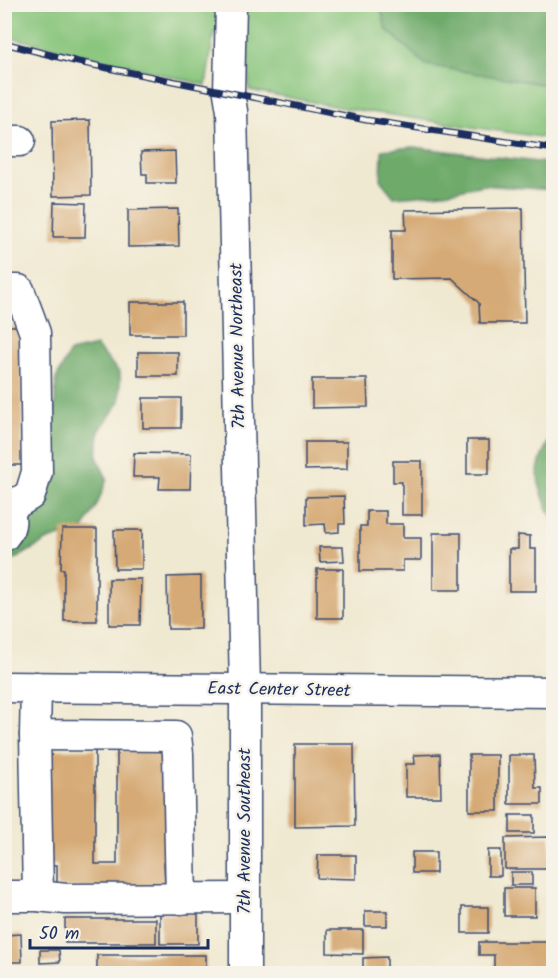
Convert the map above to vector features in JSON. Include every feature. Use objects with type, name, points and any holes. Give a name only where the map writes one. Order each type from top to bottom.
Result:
[{"type":"street","name":"7th Avenue Northeast","points":[[231,4],[229,93],[232,111],[244,688]]},
{"type":"street","points":[[4,290],[19,290],[35,333],[37,461],[37,472],[30,495],[5,517]]},
{"type":"street","name":"East Center Street","points":[[4,687],[554,692]]},
{"type":"street","points":[[36,687],[38,896]]},
{"type":"street","name":"7th Avenue Southeast","points":[[244,688],[245,974]]},
{"type":"street","points":[[35,735],[176,736],[181,899]]},
{"type":"street","points":[[4,896],[66,899],[243,898]]},
{"type":"green space","points":[[4,5],[553,5],[523,80],[553,86],[553,139],[344,108],[249,90],[247,38],[214,32],[206,85],[5,36]]},
{"type":"green space","points":[[380,5],[553,5],[553,86],[426,65],[386,29]]},
{"type":"green space","points":[[413,147],[553,164],[553,190],[483,185],[444,193],[394,197],[381,181],[382,150]]},
{"type":"green space","points":[[96,346],[120,373],[120,401],[99,431],[97,457],[107,479],[97,505],[83,529],[48,540],[17,558],[5,562],[4,499],[47,478],[54,427],[56,379],[70,352]]},
{"type":"green space","points":[[553,434],[553,518],[543,497],[538,473],[543,453]]},
{"type":"building","points":[[90,120],[91,195],[53,196],[52,121]]},
{"type":"building","points":[[175,151],[176,183],[147,183],[147,174],[142,174],[141,152]]},
{"type":"building","points":[[54,202],[86,203],[85,237],[53,237]]},
{"type":"building","points":[[523,208],[525,323],[480,323],[479,303],[452,278],[392,279],[392,230],[406,230],[405,210]]},
{"type":"building","points":[[178,209],[179,246],[128,247],[128,210]]},
{"type":"building","points":[[130,302],[183,302],[183,335],[130,335]]},
{"type":"building","points":[[4,326],[20,326],[23,465],[4,465]]},
{"type":"building","points":[[138,352],[178,352],[178,376],[138,376]]},
{"type":"building","points":[[312,379],[367,379],[368,407],[312,408]]},
{"type":"building","points":[[143,398],[181,398],[181,428],[143,428]]},
{"type":"building","points":[[467,440],[489,440],[489,474],[467,474]]},
{"type":"building","points":[[305,442],[347,442],[347,469],[305,470]]},
{"type":"building","points":[[134,453],[191,454],[190,489],[159,489],[160,477],[133,477]]},
{"type":"building","points":[[393,461],[422,461],[422,515],[402,515],[402,482],[393,482]]},
{"type":"building","points":[[344,496],[345,524],[339,524],[339,532],[326,533],[325,524],[306,525],[306,497]]},
{"type":"building","points":[[367,511],[386,511],[386,524],[403,524],[403,538],[421,538],[421,560],[403,560],[403,571],[360,571],[360,526],[367,526]]},
{"type":"building","points":[[62,529],[97,529],[97,621],[64,621],[64,569],[61,569]]},
{"type":"building","points":[[114,530],[142,530],[142,569],[115,569]]},
{"type":"building","points":[[433,533],[461,533],[461,590],[433,590]]},
{"type":"building","points":[[518,535],[530,536],[530,549],[536,549],[536,591],[509,591],[509,549],[518,549]]},
{"type":"building","points":[[319,547],[343,547],[344,561],[320,562]]},
{"type":"building","points":[[317,569],[343,569],[343,618],[317,618]]},
{"type":"building","points":[[201,576],[201,629],[168,629],[167,577]]},
{"type":"building","points":[[109,579],[141,579],[140,625],[109,625]]},
{"type":"building","points":[[295,744],[354,744],[355,826],[295,827]]},
{"type":"building","points":[[95,749],[95,864],[117,864],[117,751],[172,750],[172,863],[164,863],[165,887],[57,888],[57,865],[45,865],[45,750]]},
{"type":"building","points":[[4,750],[11,750],[11,768],[4,768]]},
{"type":"building","points":[[440,754],[441,797],[406,797],[406,764],[415,764],[414,755]]},
{"type":"building","points":[[469,755],[498,755],[498,811],[469,811]]},
{"type":"building","points":[[509,755],[534,755],[535,788],[542,788],[542,804],[509,804]]},
{"type":"building","points":[[510,815],[534,815],[534,833],[510,833]]},
{"type":"building","points":[[550,837],[551,869],[505,869],[505,838]]},
{"type":"building","points":[[488,850],[501,850],[501,876],[488,876]]},
{"type":"building","points":[[412,852],[436,852],[436,873],[412,873]]},
{"type":"building","points":[[318,855],[356,855],[356,879],[317,878]]},
{"type":"building","points":[[511,872],[532,872],[532,885],[511,885]]},
{"type":"building","points":[[504,888],[535,888],[535,916],[504,916]]},
{"type":"building","points":[[462,907],[488,907],[488,933],[462,933]]},
{"type":"building","points":[[365,911],[387,911],[387,926],[365,926]]},
{"type":"building","points":[[160,913],[198,913],[198,944],[160,944]]},
{"type":"building","points":[[65,919],[156,919],[156,943],[65,943]]},
{"type":"building","points":[[327,930],[363,930],[363,954],[327,953]]},
{"type":"building","points":[[21,934],[22,962],[4,962],[4,935]]},
{"type":"building","points":[[479,942],[553,942],[553,974],[494,974],[494,955],[479,955]]},
{"type":"building","points":[[40,950],[59,950],[60,962],[40,963]]},
{"type":"building","points":[[97,955],[206,955],[206,974],[97,974]]},
{"type":"building","points":[[387,957],[387,974],[363,974],[363,958]]},
{"type":"building","points":[[31,970],[58,970],[58,974],[31,974]]},
{"type":"railway","points":[[4,43],[78,62],[366,120],[554,149]]}]
